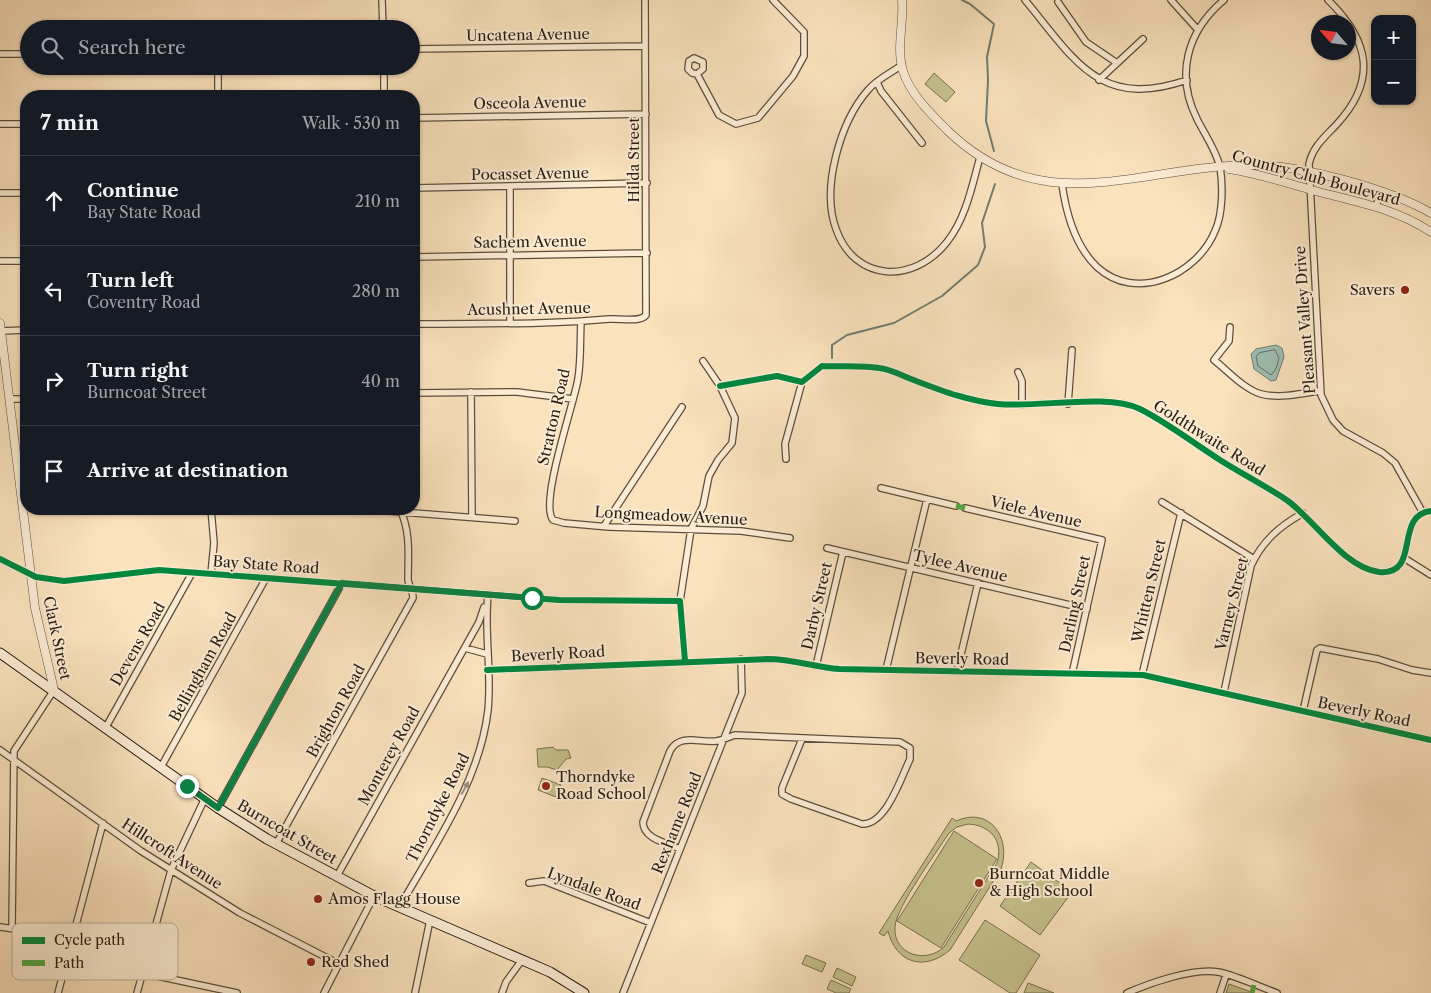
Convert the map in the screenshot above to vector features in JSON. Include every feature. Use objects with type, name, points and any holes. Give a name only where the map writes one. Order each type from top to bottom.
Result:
[{"type":"main road","name":"Burncoat Street","points":[[0,653],[218,808],[276,844],[374,896],[550,972],[584,993]]},
{"type":"street","points":[[382,0],[383,20]]},
{"type":"street","name":"Hilda Street","points":[[644,318],[647,308],[645,0]]},
{"type":"street","points":[[697,74],[718,114],[736,124],[758,118],[793,76],[804,56],[804,32],[773,0]]},
{"type":"street","name":"Country Club Boulevard","points":[[902,0],[900,48],[902,65],[910,85],[937,120],[980,157],[1020,176],[1062,184],[1098,183],[1220,167],[1264,165],[1309,172],[1403,198],[1431,213]]},
{"type":"street","points":[[1025,0],[1073,58],[1099,80],[1110,85],[1136,90],[1154,89],[1187,80]]},
{"type":"street","points":[[1171,0],[1198,30]]},
{"type":"street","points":[[1062,184],[1067,211],[1077,238],[1095,265],[1116,278],[1139,283],[1165,280],[1180,272],[1211,240],[1219,221],[1220,167],[1195,114],[1188,93],[1188,48],[1209,14],[1224,0]]},
{"type":"street","name":"Pleasant Valley Drive","points":[[1328,0],[1343,15],[1359,38],[1363,48],[1364,65],[1354,101],[1337,124],[1314,149],[1309,172],[1320,391],[1333,420],[1343,431],[1383,453],[1395,462],[1422,513]]},
{"type":"street","points":[[1058,2],[1086,42],[1117,63]]},
{"type":"street","points":[[1099,80],[1143,39]]},
{"type":"street","name":"Uncatena Avenue","points":[[420,49],[645,46]]},
{"type":"street","points":[[0,54],[20,54]]},
{"type":"street","points":[[902,65],[877,82],[861,99],[849,120],[838,148],[832,184],[831,206],[835,228],[845,248],[858,262],[876,270],[898,272],[915,268],[947,243],[959,225],[980,157]]},
{"type":"street","points":[[218,75],[218,90]]},
{"type":"street","points":[[384,75],[384,90]]},
{"type":"street","points":[[877,82],[881,91],[922,143]]},
{"type":"street","name":"Osceola Avenue","points":[[420,118],[646,114]]},
{"type":"street","points":[[0,124],[20,124]]},
{"type":"street","name":"Country Club Boulevard","points":[[1220,167],[1254,173],[1376,206],[1408,218],[1431,232]]},
{"type":"street","name":"Pocasset Avenue","points":[[420,188],[646,183]]},
{"type":"street","points":[[510,187],[510,322]]},
{"type":"street","points":[[1376,206],[1381,192]]},
{"type":"street","points":[[0,193],[20,193]]},
{"type":"street","name":"Sachem Avenue","points":[[420,257],[647,253]]},
{"type":"street","points":[[0,261],[20,261]]},
{"type":"street","name":"Acushnet Avenue","points":[[420,324],[581,322],[644,318]]},
{"type":"street","name":"Stratton Road","points":[[551,517],[549,512],[552,480],[579,374],[581,322]]},
{"type":"street","points":[[0,327],[20,329]]},
{"type":"street","name":"Clark Street","points":[[0,327],[3,365],[20,476]]},
{"type":"street","points":[[1230,327],[1229,341],[1214,360],[1246,385],[1261,394],[1269,395],[1320,391]]},
{"type":"street","points":[[1068,404],[1072,350]]},
{"type":"street","points":[[685,661],[680,601],[690,529],[703,506],[709,476],[718,460],[732,443],[735,418],[720,386],[703,361]]},
{"type":"street","name":"Goldthwaite Road","points":[[802,382],[822,366],[880,368],[957,397],[1000,404],[1123,402],[1140,409],[1180,433],[1304,513],[1347,558],[1358,565],[1373,571],[1389,571],[1404,558]]},
{"type":"street","points":[[1018,372],[1022,381],[1022,405]]},
{"type":"street","points":[[720,386],[777,376],[802,382],[785,444],[786,459]]},
{"type":"street","points":[[471,392],[472,517]]},
{"type":"street","points":[[420,393],[525,392],[573,399]]},
{"type":"street","points":[[9,399],[20,399]]},
{"type":"street","points":[[604,526],[682,408]]},
{"type":"street","points":[[881,488],[956,506]]},
{"type":"street","points":[[886,670],[927,499]]},
{"type":"street","points":[[1162,502],[1254,559]]},
{"type":"street","name":"Viele Avenue","points":[[965,508],[1102,540]]},
{"type":"street","points":[[1431,511],[1422,513],[1410,527],[1408,548],[1404,558],[1431,575]]},
{"type":"street","points":[[420,512],[515,521]]},
{"type":"street","name":"Whitten Street","points":[[1142,676],[1181,513]]},
{"type":"street","name":"Varney Street","points":[[1224,692],[1254,559],[1272,534],[1304,513]]},
{"type":"street","name":"Clark Street","points":[[25,515],[30,575],[38,623],[54,690]]},
{"type":"street","points":[[211,574],[214,543],[212,515]]},
{"type":"street","points":[[402,515],[409,539],[408,582],[413,589]]},
{"type":"street","name":"Longmeadow Avenue","points":[[551,517],[564,523],[741,531],[790,538]]},
{"type":"street","name":"Darling Street","points":[[1072,674],[1102,540]]},
{"type":"street","name":"Tylee Avenue","points":[[826,548],[1087,609]]},
{"type":"street","name":"Darby Street","points":[[816,666],[843,552]]},
{"type":"street","name":"Bay State Road","points":[[0,559],[30,575],[44,579],[64,581],[148,570],[587,601],[680,601]]},
{"type":"street","name":"Devens Road","points":[[106,727],[192,573]]},
{"type":"street","name":"Bellingham Road","points":[[162,767],[266,578]]},
{"type":"street","points":[[218,808],[342,583]]},
{"type":"street","points":[[956,671],[978,583]]},
{"type":"street","name":"Brighton Road","points":[[276,844],[413,598],[413,589]]},
{"type":"street","name":"Monterey Road","points":[[337,876],[479,622],[488,595]]},
{"type":"street","name":"Thorndyke Road","points":[[399,908],[470,780],[479,756],[489,702],[487,654],[488,595]]},
{"type":"street","points":[[465,648],[487,654]]},
{"type":"street","points":[[1304,711],[1317,650],[1320,648],[1431,673]]},
{"type":"street","name":"Rexhame Road","points":[[623,993],[742,692],[741,659]]},
{"type":"street","name":"Beverly Road","points":[[488,670],[685,661],[786,659],[816,666],[886,670],[1142,676],[1224,692],[1431,740]]},
{"type":"street","points":[[12,923],[14,751],[54,690]]},
{"type":"street","points":[[680,849],[650,836],[643,828],[645,813],[670,750],[677,741],[682,740],[717,741],[736,735],[894,741],[906,744],[910,748],[910,759],[880,818],[868,825],[862,824],[791,799],[782,794],[802,739]]},
{"type":"street","name":"Hillcroft Avenue","points":[[0,750],[172,870],[240,913],[339,964]]},
{"type":"street","points":[[157,923],[172,870],[204,798]]},
{"type":"street","points":[[77,923],[103,823]]},
{"type":"street","name":"Lyndale Road","points":[[529,883],[544,881],[651,923]]},
{"type":"street","points":[[324,993],[374,896]]},
{"type":"street","points":[[415,993],[430,920]]},
{"type":"street","points":[[0,927],[12,929]]},
{"type":"street","points":[[502,993],[506,982],[522,960]]},
{"type":"street","points":[[1127,993],[1195,972],[1211,972],[1226,975],[1277,993]]},
{"type":"street","points":[[1220,993],[1226,975]]},
{"type":"street","points":[[58,993],[61,980]]},
{"type":"street","points":[[136,993],[141,980]]},
{"type":"street","points":[[176,980],[236,993]]},
{"type":"shaded area","points":[[934,73],[955,92],[946,102],[925,84]]},
{"type":"shaded area","points":[[553,747],[556,750],[568,750],[571,758],[566,759],[557,770],[538,767],[537,749]]},
{"type":"shaded area","points":[[542,778],[561,785],[556,797],[538,790]]},
{"type":"shaded area","points":[[968,817],[979,818],[988,821],[995,827],[1003,846],[1004,857],[1001,869],[950,950],[930,961],[912,961],[897,951],[888,931],[884,936],[879,933],[952,818],[956,821]],"holes":[[[968,824],[976,825],[989,831],[997,841],[999,848],[997,863],[944,947],[928,955],[912,954],[899,944],[896,937],[895,927],[902,907],[909,893],[949,833],[957,827]]]},
{"type":"shaded area","points":[[954,831],[997,859],[941,948],[897,921]]},
{"type":"shaded area","points":[[1031,862],[1072,892],[1040,935],[1000,906]]},
{"type":"shaded area","points":[[985,920],[1040,955],[1016,993],[1010,993],[959,960]]},
{"type":"shaded area","points":[[806,955],[826,963],[822,972],[802,964]]},
{"type":"shaded area","points":[[837,968],[856,977],[852,986],[833,977]]},
{"type":"shaded area","points":[[831,980],[851,989],[849,993],[836,993],[827,989]]},
{"type":"shaded area","points":[[1028,983],[1054,993],[1024,993]]},
{"type":"shaded area","points":[[1229,984],[1254,993],[1226,993]]},
{"type":"water","points":[[1276,345],[1282,348],[1284,357],[1276,380],[1271,381],[1254,369],[1251,354],[1256,349]]},
{"type":"waterway","points":[[962,0],[970,4],[994,24],[987,57],[986,121],[994,151]]},
{"type":"waterway","points":[[832,358],[832,345],[847,335],[894,323],[942,296],[978,265],[985,247],[982,223],[995,184]]},
{"type":"marked path","points":[[956,506],[965,508]]},
{"type":"marked path","points":[[1252,993],[1254,985]]},
{"type":"cycle path","points":[[720,386],[777,376],[802,382],[822,366],[865,367],[887,370],[932,387],[987,403],[1014,405],[1091,401],[1126,404],[1161,420],[1220,460],[1288,501],[1331,543],[1354,562],[1366,569],[1379,572],[1392,571],[1400,565],[1413,523],[1420,515],[1431,511]]},
{"type":"cycle path","points":[[0,559],[36,577],[64,581],[159,570],[559,600],[680,601],[685,661]]},
{"type":"cycle path","points":[[487,670],[768,659],[786,660],[839,669],[1143,675],[1431,740]]},
{"type":"place","name":"Savers","points":[[1405,290]]},
{"type":"place","name":"Thorndyke Road School","points":[[546,786]]},
{"type":"place","name":"Burncoat Middle & High School","points":[[979,883]]},
{"type":"place","name":"Amos Flagg House","points":[[318,899]]},
{"type":"place","name":"Red Shed","points":[[311,962]]},
{"type":"route","points":[[187,786],[218,808],[342,583],[532,598]]}]
